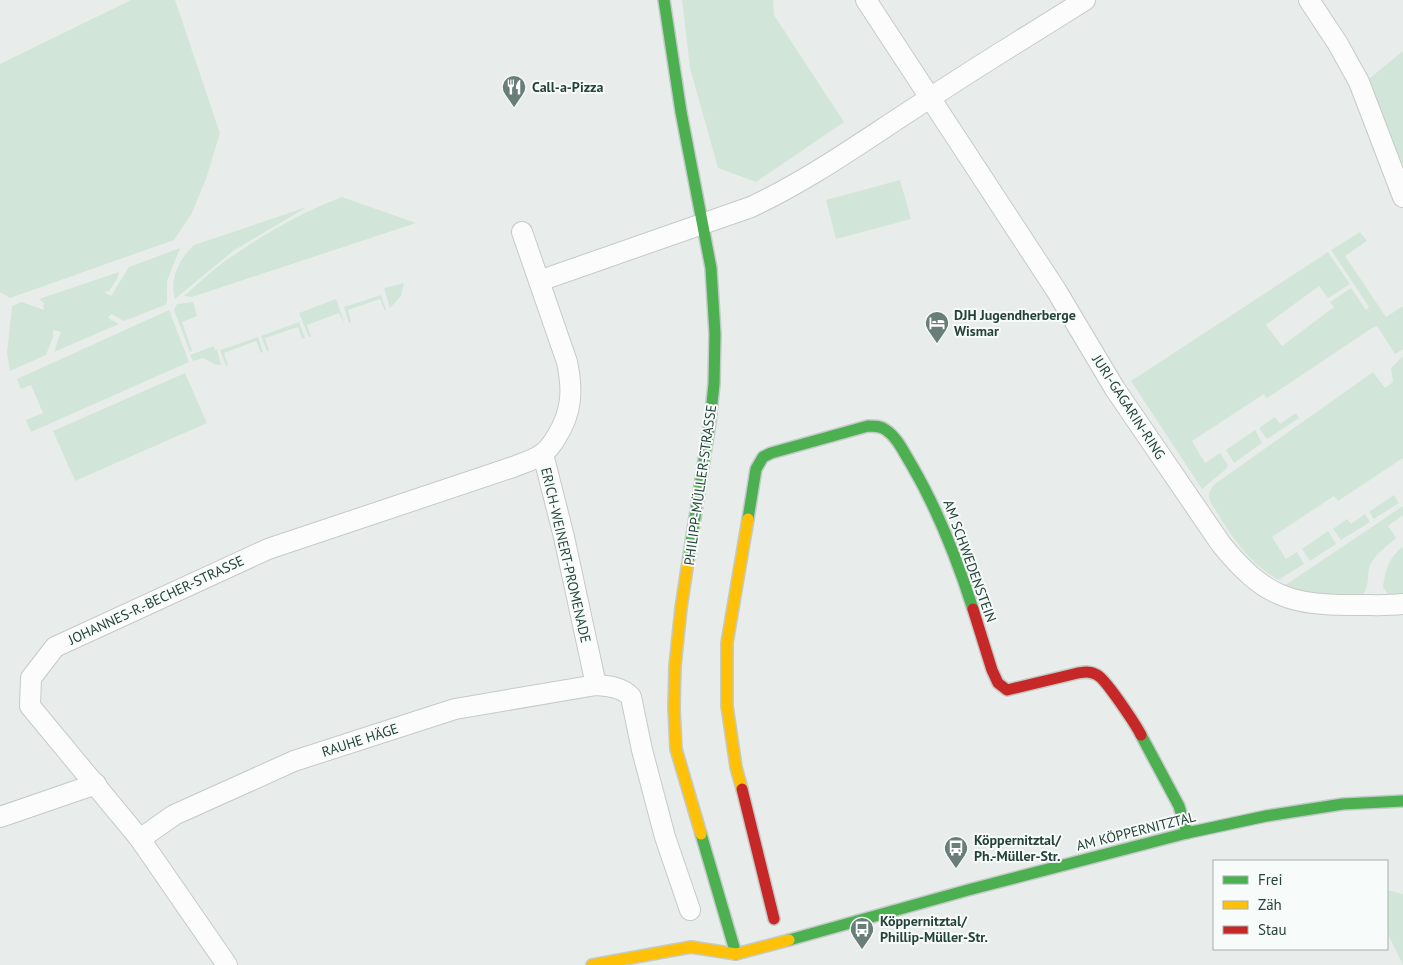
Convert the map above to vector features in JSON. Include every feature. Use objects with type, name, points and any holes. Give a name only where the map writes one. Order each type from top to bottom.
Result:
[{"type":"street","name":"PHILIPP-MÜLLER-STRASSE","points":[[664,0],[681,112],[711,268],[715,310],[714,384],[704,464],[680,608],[675,666],[674,708],[676,749],[732,961]]},
{"type":"street","name":"JURI-GAGARIN-RING","points":[[866,0],[1056,290],[1115,388],[1221,544],[1238,565],[1270,591],[1310,604],[1331,606],[1403,604]]},
{"type":"street","points":[[539,281],[751,207],[783,192],[826,167],[930,98],[1085,0]]},
{"type":"street","points":[[1309,0],[1338,44],[1359,82],[1403,197]]},
{"type":"street","name":"ERICH-WEINERT-PROMENADE","points":[[522,232],[567,362],[571,393],[567,417],[552,444],[543,454],[564,537],[596,685]]},
{"type":"street","name":"AM SCHWEDENSTEIN","points":[[774,919],[736,767],[727,706],[727,643],[756,469],[763,457],[771,453],[868,426],[882,427],[890,433],[914,468],[935,505],[950,542],[992,670],[998,682],[1007,690],[1078,673],[1089,672],[1099,675],[1134,722],[1180,806],[1188,833]]},
{"type":"street","name":"JOHANNES-R.-BECHER-STRASSE","points":[[227,965],[140,839],[30,706],[32,678],[55,646],[268,550],[513,467],[543,454]]},
{"type":"street","points":[[596,685],[607,686],[626,692],[630,697],[664,837],[690,910]]},
{"type":"street","name":"RAUHE HÄGE","points":[[140,839],[174,815],[294,761],[455,710],[596,685]]},
{"type":"street","points":[[0,817],[96,784]]},
{"type":"street","name":"AM KÖPPERNITZTAL","points":[[732,961],[780,943],[968,890],[1188,833],[1266,816],[1343,804],[1403,802]]},
{"type":"street","points":[[592,965],[691,947],[732,961]]},
{"type":"green space","points":[[131,0],[175,0],[220,133],[206,179],[191,215],[174,240],[10,298],[0,292],[0,64]]},
{"type":"green space","points":[[682,0],[773,0],[774,15],[844,122],[756,182],[718,168],[690,68]]},
{"type":"green space","points":[[1403,51],[1403,182],[1364,83]]},
{"type":"green space","points":[[900,180],[911,219],[836,239],[826,200]]},
{"type":"green space","points":[[342,197],[416,223],[192,297],[184,296],[222,263],[255,241],[283,224]]},
{"type":"green space","points":[[307,207],[233,251],[175,299],[173,292],[174,277],[180,263],[194,245]]},
{"type":"green space","points":[[1360,232],[1367,241],[1345,256],[1386,317],[1403,306],[1403,349],[1395,354],[1377,326],[1372,328],[1269,397],[1266,398],[1264,394],[1192,441],[1205,463],[1220,453],[1228,465],[1226,469],[1202,489],[1131,381],[1328,252],[1350,284],[1328,298],[1319,286],[1266,325],[1282,346],[1334,307],[1330,302],[1351,288],[1366,310],[1369,307],[1331,250]]},
{"type":"green space","points":[[180,248],[167,281],[167,302],[165,305],[124,321],[111,314],[108,318],[119,324],[54,352],[61,332],[53,330],[53,337],[46,355],[10,371],[7,353],[12,306],[22,302],[44,310],[43,305],[45,304],[39,299],[119,272],[109,291],[104,292],[111,296],[129,267]]},
{"type":"green space","points":[[404,283],[401,296],[390,308],[384,288]]},
{"type":"green space","points":[[381,295],[385,311],[380,299],[348,310],[351,322],[349,323],[344,307]]},
{"type":"green space","points":[[336,299],[345,324],[339,313],[307,325],[311,337],[309,337],[299,313]]},
{"type":"green space","points":[[193,302],[197,316],[182,322],[192,351],[190,352],[174,310],[177,304]]},
{"type":"green space","points":[[169,310],[189,362],[31,432],[26,420],[43,413],[31,385],[21,389],[17,379]]},
{"type":"green space","points":[[299,322],[305,338],[302,339],[298,327],[265,338],[269,351],[267,351],[261,336]]},
{"type":"green space","points":[[258,337],[263,352],[261,353],[256,341],[224,353],[228,365],[226,366],[220,350]]},
{"type":"green space","points":[[214,346],[215,350],[217,349],[221,365],[214,364],[203,358],[193,361],[190,355]]},
{"type":"green space","points":[[1403,356],[1403,458],[1338,501],[1334,496],[1272,537],[1286,559],[1297,552],[1304,564],[1278,580],[1259,567],[1237,543],[1211,504],[1210,490],[1215,484],[1373,372],[1385,388],[1393,382],[1391,368]]},
{"type":"green space","points":[[185,373],[207,423],[75,481],[53,431]]},
{"type":"green space","points":[[1296,413],[1299,418],[1267,439],[1259,428],[1275,417],[1280,424]]},
{"type":"green space","points":[[1255,430],[1262,443],[1234,463],[1226,450]]},
{"type":"green space","points":[[1394,495],[1399,503],[1374,519],[1369,512]]},
{"type":"green space","points":[[1403,506],[1403,515],[1388,526],[1396,538],[1371,563],[1366,590],[1358,598],[1350,601],[1281,588]]},
{"type":"green space","points":[[1365,514],[1370,522],[1341,540],[1333,529],[1347,519],[1351,524]]},
{"type":"green space","points":[[1328,531],[1336,544],[1310,561],[1302,549]]},
{"type":"green space","points":[[1402,547],[1403,599],[1391,598],[1383,587],[1385,575],[1391,560]]},
{"type":"green space","points":[[1388,890],[1403,894],[1403,965],[1388,934]]},
{"type":"traffic: fast","points":[[664,0],[681,112],[711,268],[715,334],[714,384],[710,422],[688,562]]},
{"type":"traffic: fast","points":[[748,519],[756,469],[763,457],[771,453],[868,426],[882,428],[894,437],[921,481],[953,553],[973,609]]},
{"type":"traffic: fast","points":[[1141,735],[1179,806],[1187,833]]},
{"type":"traffic: fast","points":[[789,940],[968,890],[1187,833],[1266,816],[1343,804],[1403,801]]},
{"type":"traffic: fast","points":[[701,834],[736,954]]},
{"type":"traffic: slow","points":[[742,789],[736,767],[727,706],[727,643],[748,519]]},
{"type":"traffic: slow","points":[[688,562],[675,666],[674,708],[676,749],[701,834]]},
{"type":"traffic: slow","points":[[592,965],[691,947],[736,954],[789,940]]},
{"type":"traffic: jam","points":[[973,609],[992,670],[998,683],[1007,690],[1078,673],[1092,673],[1107,684],[1141,735]]},
{"type":"traffic: jam","points":[[742,789],[774,919]]},
{"type":"place","name":"Call-a-Pizza","points":[[514,108]]},
{"type":"place","name":"DJH Jugendherberge Wismar","points":[[937,344]]},
{"type":"place","name":"Köppernitztal/ Ph.-Müller-Str.","points":[[956,869]]},
{"type":"place","name":"Köppernitztal/ Phillip-Müller-Str.","points":[[862,950]]}]
